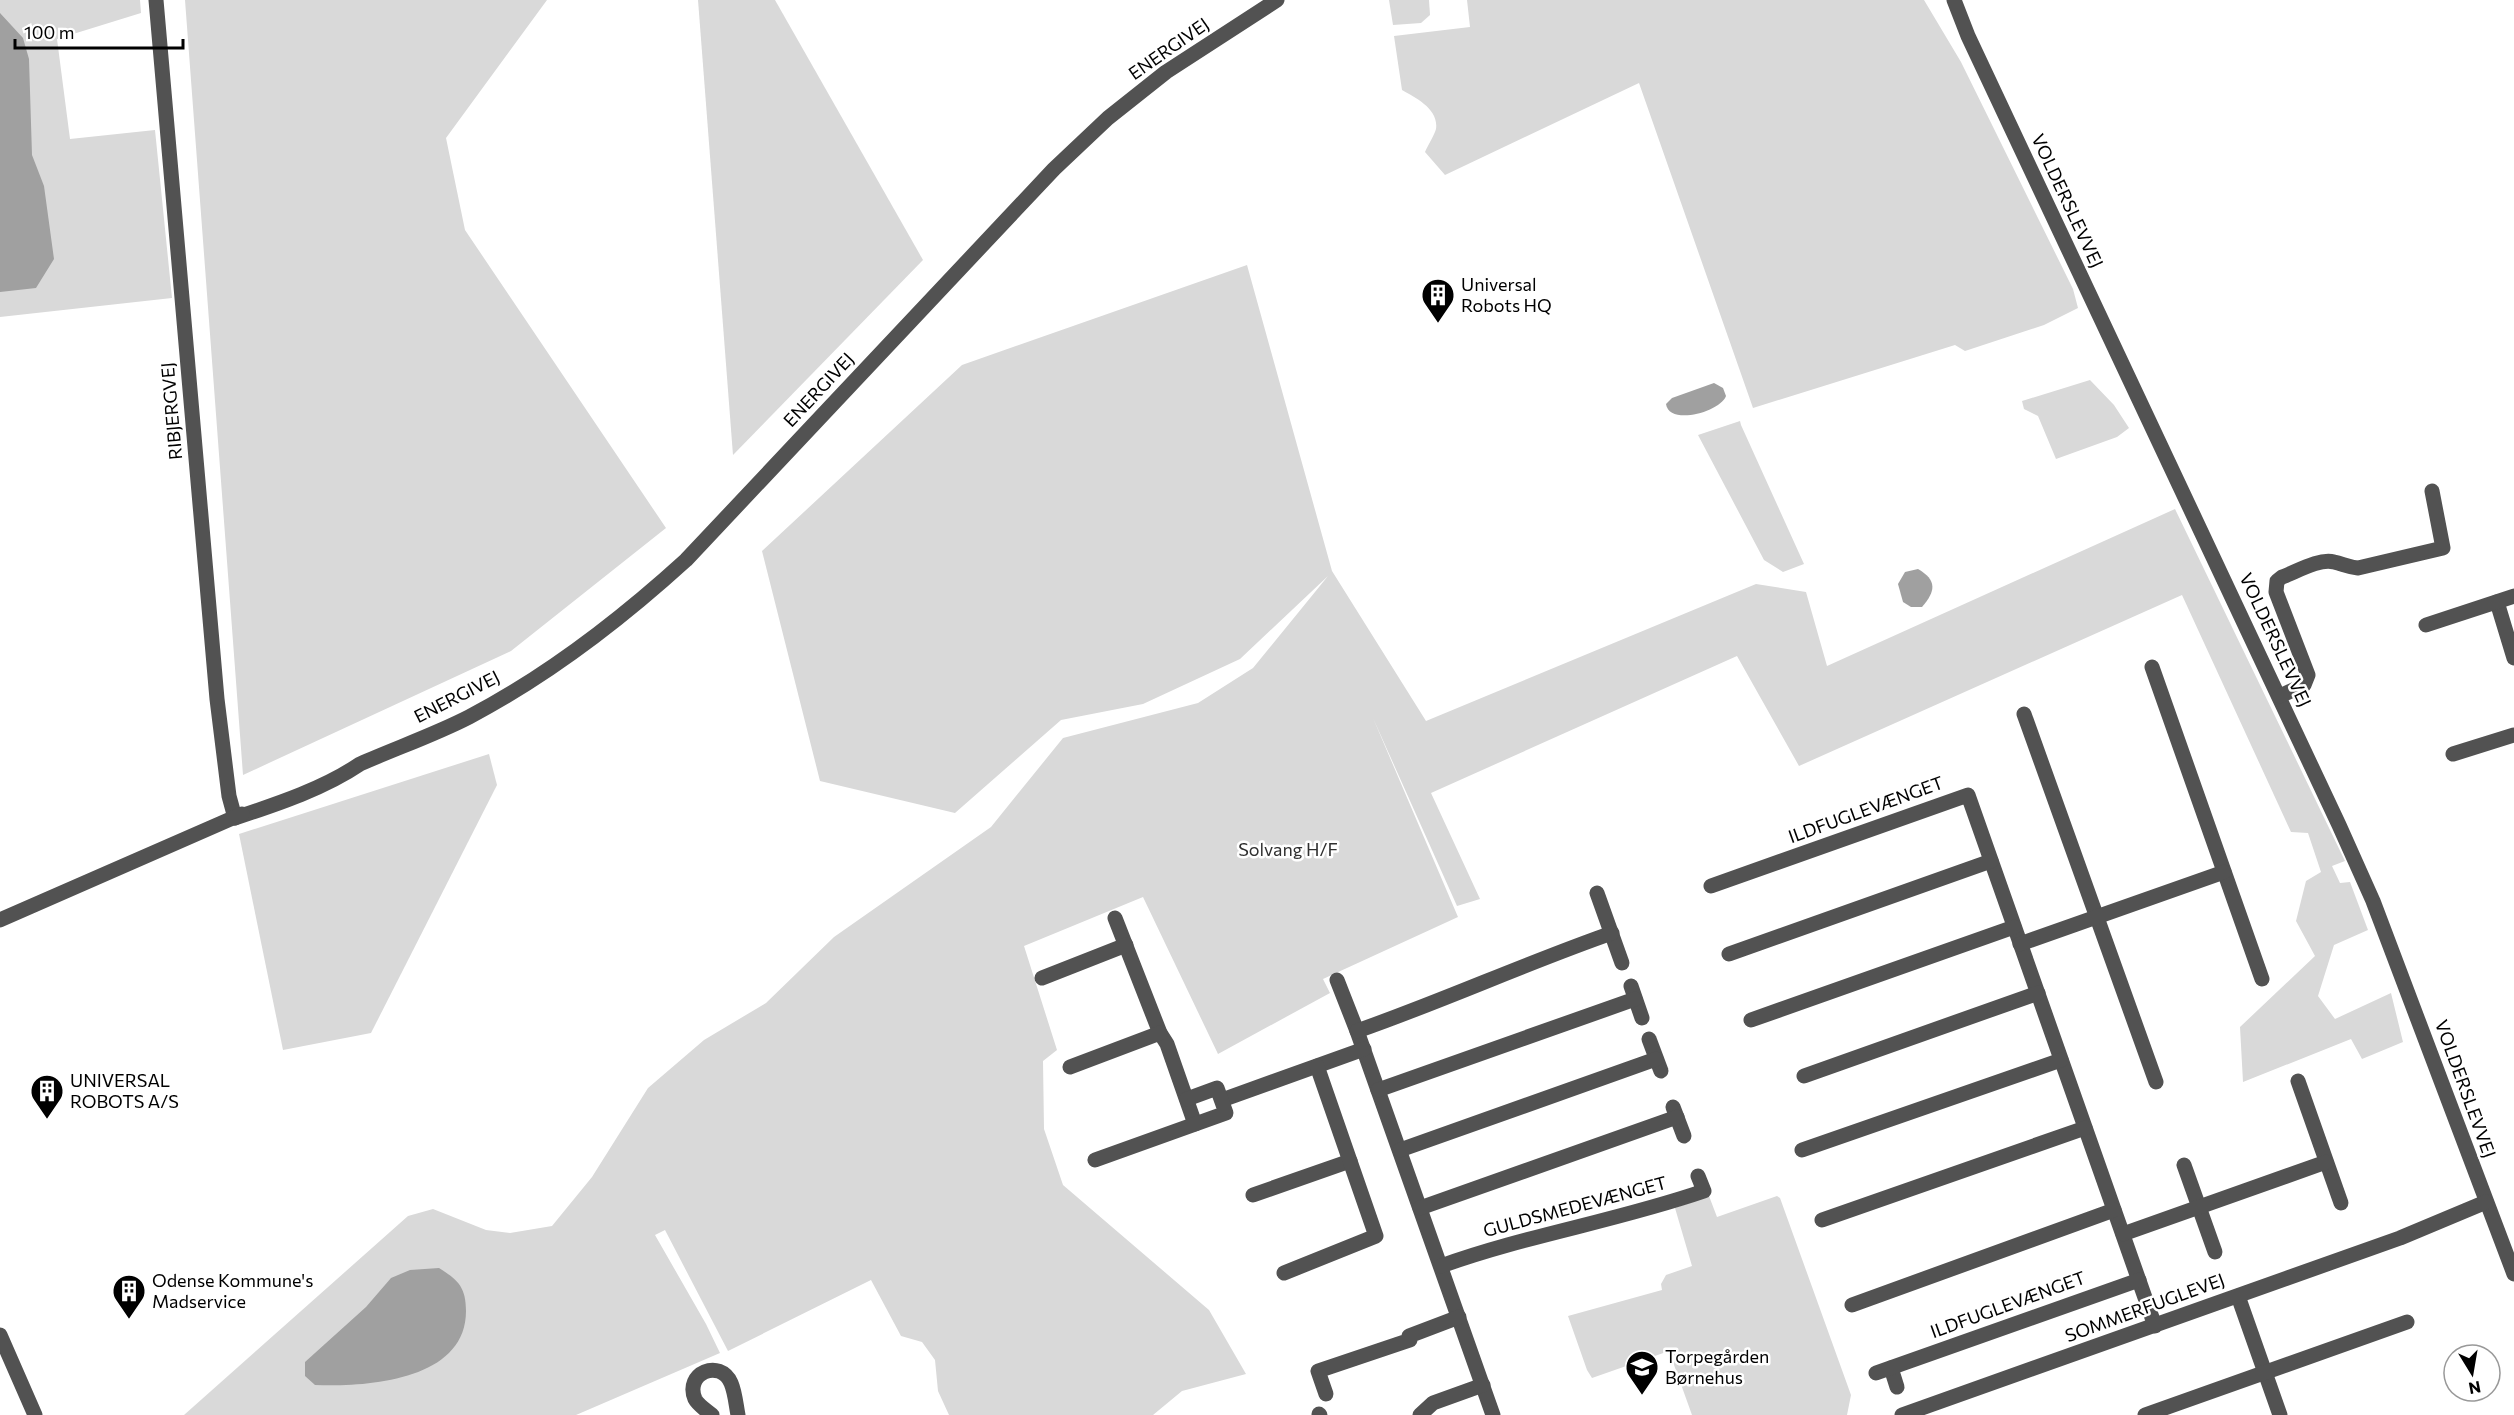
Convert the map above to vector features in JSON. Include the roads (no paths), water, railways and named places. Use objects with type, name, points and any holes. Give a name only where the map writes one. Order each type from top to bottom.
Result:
[{"type":"street","name":"RIBJERGVEJ","points":[[156,0],[215,676],[229,796],[235,818]]},
{"type":"street","name":"ENERGIVEJ","points":[[0,920],[235,818],[311,790],[360,764],[468,717],[574,653],[633,608],[686,560],[1054,169],[1108,118],[1166,72],[1277,0]]},
{"type":"street","name":"VOLDERSLEVVEJ","points":[[1944,0],[1968,36]]},
{"type":"street","name":"VOLDERSLEVVEJ","points":[[1954,0],[1968,36],[2280,696],[2373,901],[2514,1274]]},
{"type":"street","points":[[2280,696],[2304,685],[2308,675],[2276,592],[2277,581],[2320,563],[2332,561],[2345,567],[2358,568],[2443,548],[2432,491]]},
{"type":"street","points":[[2426,625],[2514,596]]},
{"type":"street","points":[[2497,602],[2514,658]]},
{"type":"street","points":[[2152,667],[2262,979]]},
{"type":"street","points":[[2024,714],[2156,1082]]},
{"type":"street","points":[[2453,754],[2514,735]]},
{"type":"street","name":"ILDFUGLEVÆNGET","points":[[1711,886],[1968,795],[2155,1326]]},
{"type":"street","points":[[1729,954],[1991,861]]},
{"type":"street","points":[[2020,944],[2224,872]]},
{"type":"street","points":[[1597,893],[1622,963]]},
{"type":"street","points":[[1115,918],[1160,1033],[1167,1044],[1195,1124]]},
{"type":"street","points":[[1751,1020],[2014,927]]},
{"type":"street","points":[[1358,1031],[1612,933]]},
{"type":"street","points":[[1042,978],[1126,945]]},
{"type":"street","points":[[1337,980],[1358,1031],[1493,1415]]},
{"type":"street","points":[[1378,1090],[1633,993],[1642,1018]]},
{"type":"street","points":[[1804,1076],[2038,993]]},
{"type":"street","points":[[1070,1067],[1160,1033]]},
{"type":"street","points":[[1400,1150],[1658,1065],[1649,1039]]},
{"type":"street","points":[[1222,1100],[1364,1049]]},
{"type":"street","points":[[1802,1150],[2061,1060]]},
{"type":"street","points":[[1284,1273],[1376,1236],[1317,1066]]},
{"type":"street","points":[[2298,1081],[2341,1203]]},
{"type":"street","points":[[1095,1160],[1226,1113],[1217,1088],[1186,1099]]},
{"type":"street","points":[[1420,1208],[1675,1112],[1684,1136]]},
{"type":"street","points":[[1822,1220],[2085,1128]]},
{"type":"street","points":[[1253,1195],[1350,1161]]},
{"type":"street","points":[[2123,1234],[2326,1162]]},
{"type":"street","points":[[2184,1165],[2215,1252]]},
{"type":"street","name":"GULDSMEDEVÆNGET","points":[[1441,1266],[1518,1241],[1652,1209],[1704,1191],[1698,1176]]},
{"type":"street","name":"SOMMERFUGLEVEJ","points":[[1902,1415],[2488,1207]]},
{"type":"street","points":[[1852,1305],[2114,1210]]},
{"type":"street","name":"ILDFUGLEVÆNGET","points":[[1897,1387],[1884,1370],[2139,1280]]},
{"type":"street","points":[[2238,1296],[2280,1415]]},
{"type":"street","points":[[1867,1299],[1872,1314]]},
{"type":"street","points":[[1326,1394],[1318,1371],[1410,1340],[1409,1336],[1459,1317]]},
{"type":"street","points":[[2145,1415],[2407,1322]]},
{"type":"street","points":[[0,1335],[35,1415]]},
{"type":"street","points":[[712,1415],[696,1401],[693,1390],[693,1382],[699,1374],[711,1369],[723,1372],[731,1382],[738,1415]]},
{"type":"street","points":[[1420,1415],[1433,1403],[1483,1385]]},
{"type":"place","name":"Universal Robots HQ","points":[[1438,324]]},
{"type":"place","name":"UNIVERSAL ROBOTS A/S","points":[[47,1120]]},
{"type":"place","name":"Odense Kommune's Madservice","points":[[129,1320]]},
{"type":"place","name":"Torpegården Børnehus","points":[[1642,1396]]},
{"type":"park label","name":"Solvang H/F","points":[[1288,850]]}]
